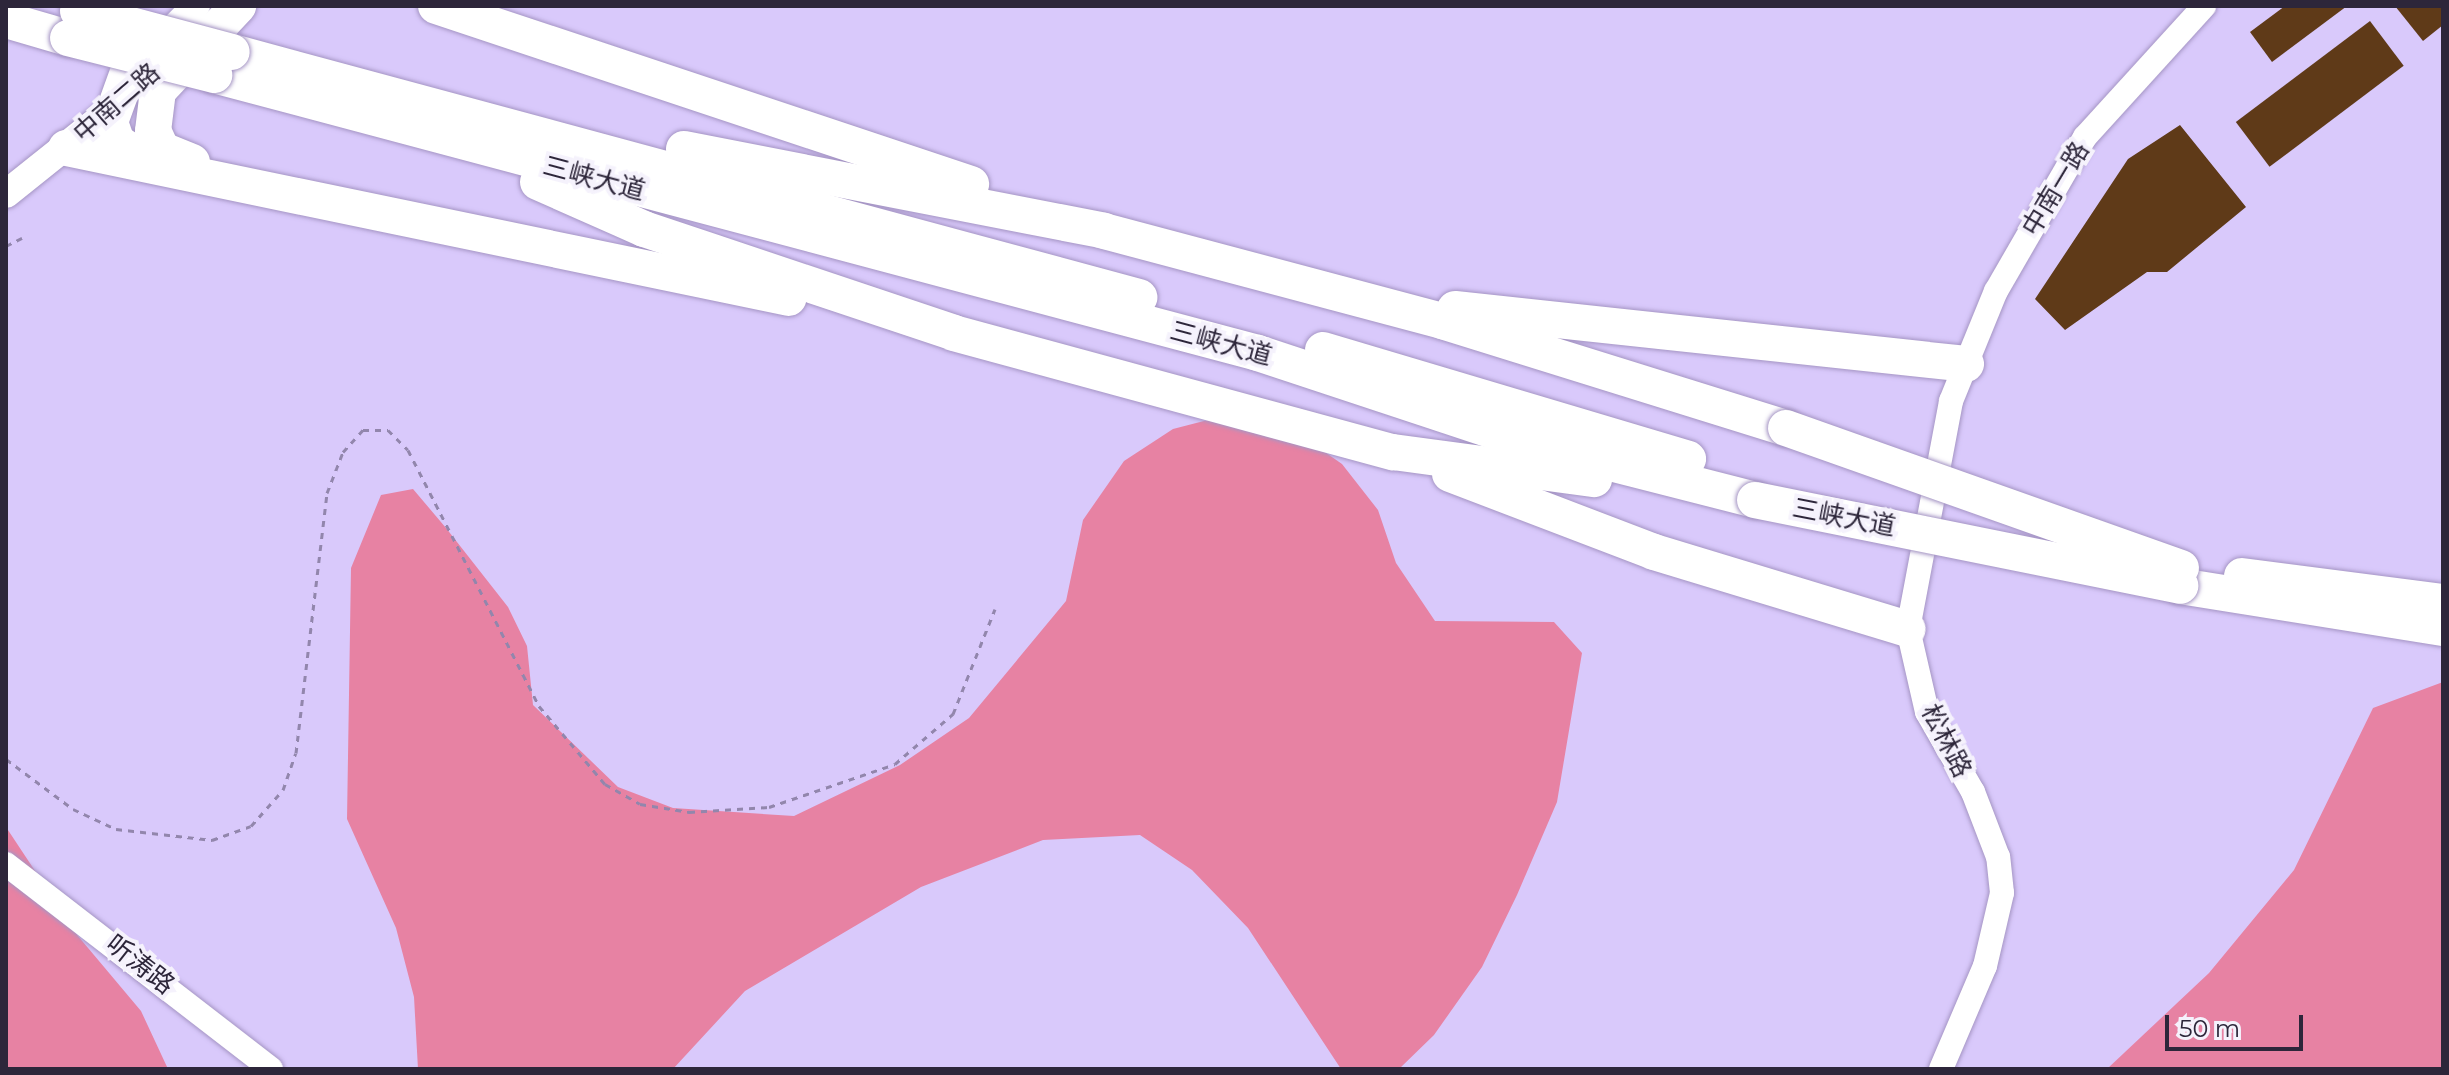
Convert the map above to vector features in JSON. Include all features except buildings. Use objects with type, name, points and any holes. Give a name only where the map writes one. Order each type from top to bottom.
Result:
[{"type":"highway","points":[[235,178],[162,150],[153,131],[158,91],[238,6]]},
{"type":"highway","points":[[418,6],[494,24]]},
{"type":"highway","points":[[436,6],[1104,231]]},
{"type":"highway","name":"三峡大道","points":[[6,20],[69,18],[223,64],[442,139],[1258,353],[1524,441],[2180,577],[2443,628]]},
{"type":"highway","name":"三峡大道","points":[[223,64],[472,114],[997,256],[1758,491]]},
{"type":"highway","points":[[127,75],[112,111],[117,142],[146,161]]},
{"type":"highway","points":[[472,114],[798,167],[1104,231],[1339,294],[1786,428],[2180,577]]},
{"type":"highway","points":[[442,139],[644,229],[954,333]]},
{"type":"highway","points":[[66,148],[235,178],[954,333],[1393,452],[1654,552],[1908,629]]},
{"type":"highway","points":[[1339,294],[1966,364]]},
{"type":"highway","points":[[1393,452],[1758,491]]},
{"type":"highway","name":"三峡大道","points":[[2180,577],[2443,602]]},
{"type":"main road","name":"中南二路","points":[[6,172],[127,75],[196,6]]},
{"type":"main road","name":"中南二路","points":[[6,194],[112,111],[223,6]]},
{"type":"street","name":"中南一路","points":[[1951,401],[1996,291],[2085,137],[2204,6]]},
{"type":"street","name":"松林路","points":[[1941,1069],[1985,966],[2002,893],[1998,857],[1973,792],[1927,712],[1908,629],[1951,401]]},
{"type":"street","name":"听涛路","points":[[6,864],[271,1069]]},
{"type":"path","points":[[7,244],[22,238]]},
{"type":"path","points":[[6,759],[73,809],[116,829],[212,840],[251,826],[283,790],[296,753],[327,493],[343,452],[363,430],[388,430],[408,450],[539,706],[605,784],[640,804],[689,812],[769,807],[895,764],[953,714],[995,609]]},
{"type":"shaded area","points":[[1227,415],[1286,425],[1342,464],[1378,510],[1396,563],[1435,621],[1554,622],[1582,653],[1557,802],[1517,895],[1482,967],[1434,1035],[1399,1069],[1341,1069],[1248,928],[1192,870],[1140,835],[1043,840],[921,887],[745,991],[673,1069],[418,1069],[414,997],[396,928],[347,819],[351,568],[381,495],[413,489],[446,528],[508,607],[527,646],[533,705],[618,787],[673,808],[794,816],[900,765],[969,718],[1066,601],[1083,520],[1124,461],[1173,429]]},
{"type":"shaded area","points":[[2443,682],[2443,1069],[2107,1069],[2209,973],[2294,870],[2373,708]]},
{"type":"shaded area","points":[[6,827],[78,936],[141,1011],[168,1069],[6,1069]]}]
